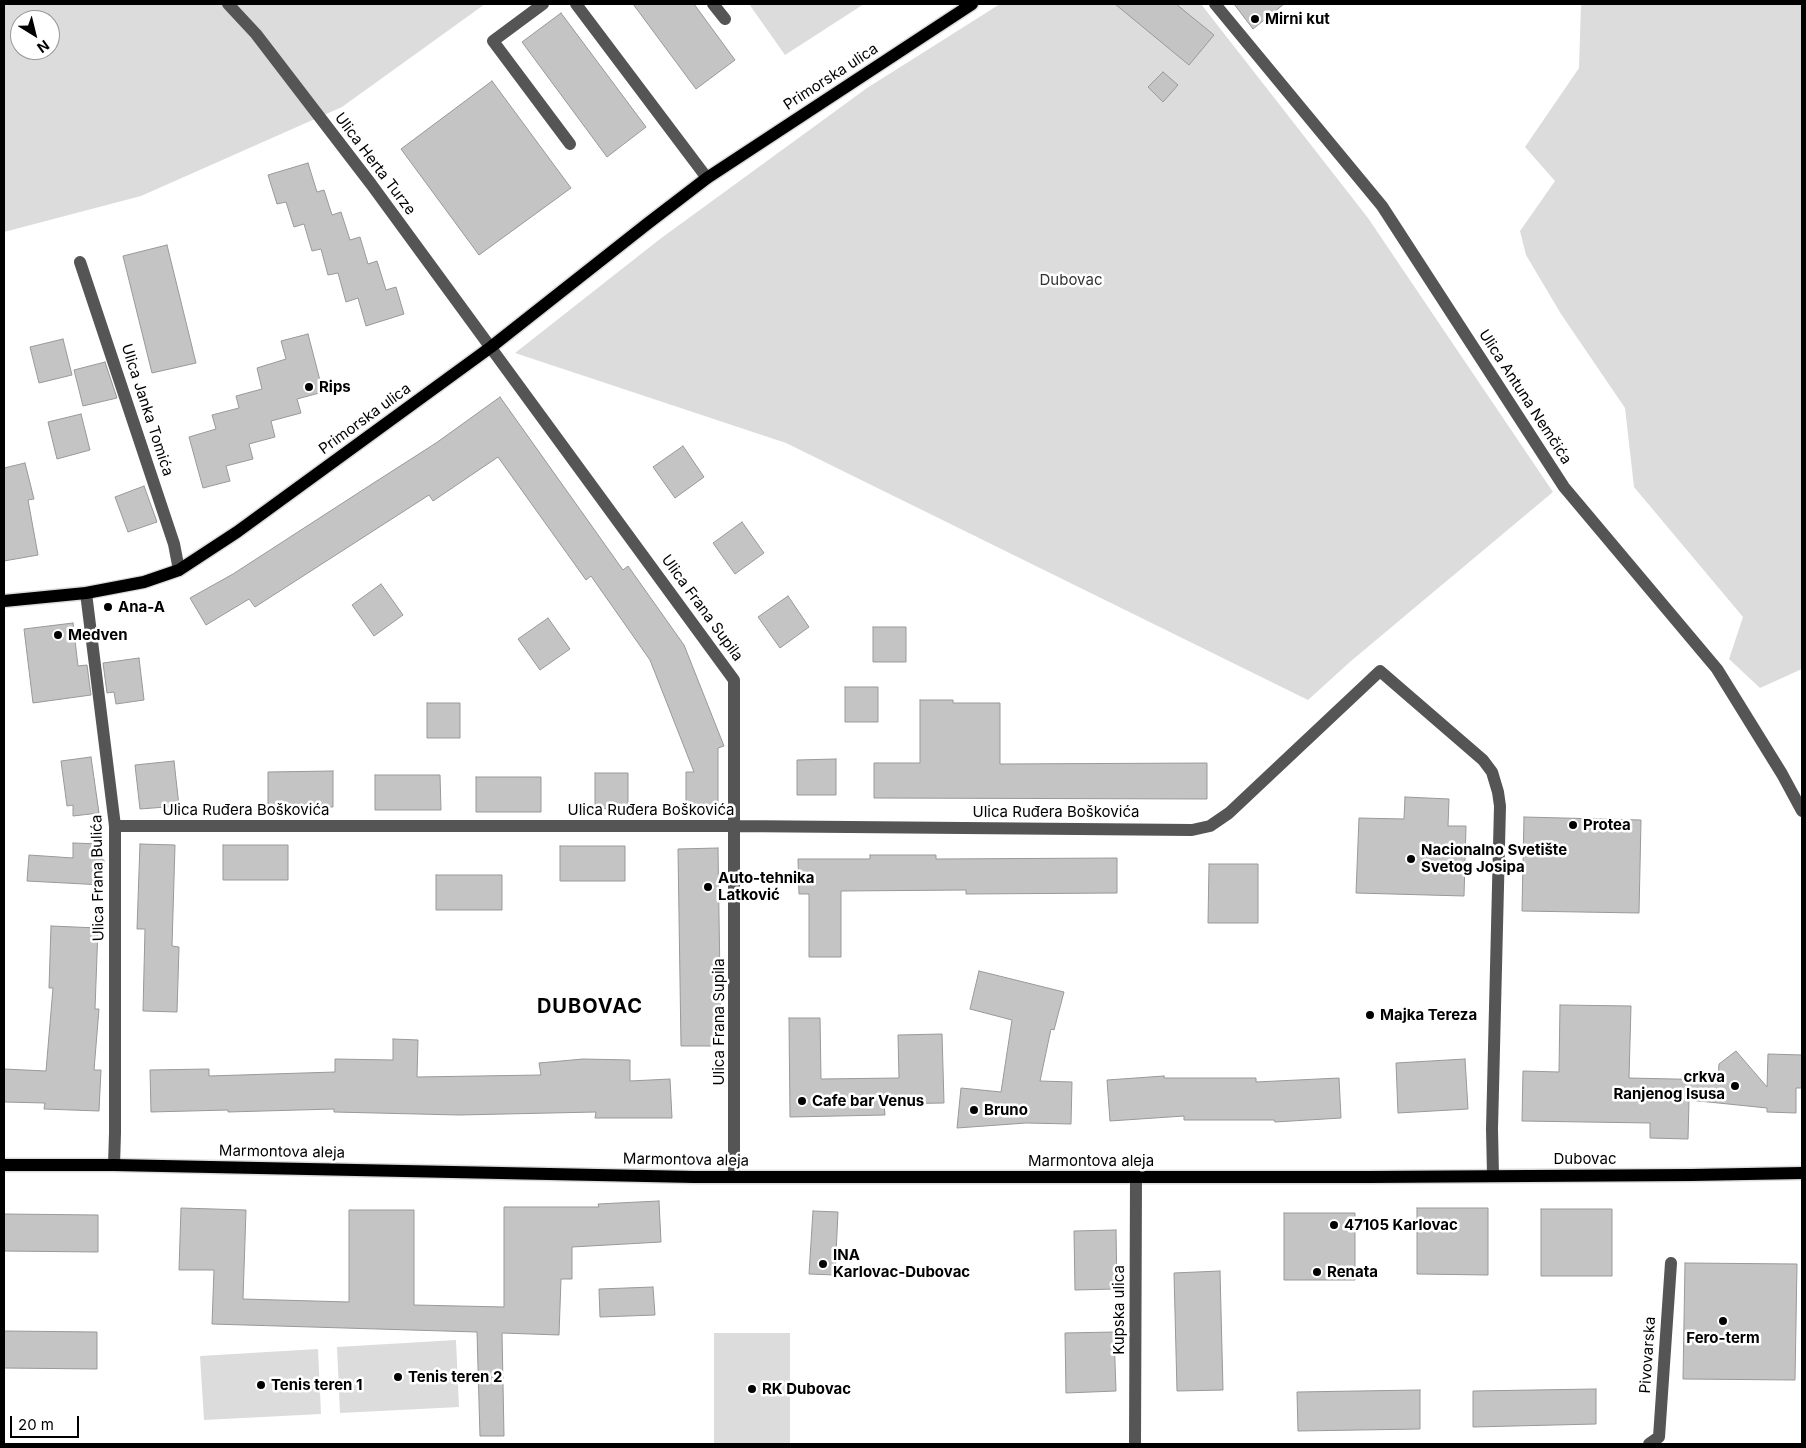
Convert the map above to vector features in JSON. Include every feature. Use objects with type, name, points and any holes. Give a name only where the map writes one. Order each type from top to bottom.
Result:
[{"type":"main road","name":"Primorska ulica","points":[[4,602],[86,593],[144,582],[179,570],[238,532],[491,347],[707,178],[972,4]]},
{"type":"main road","name":"Marmontova aleja","points":[[4,1164],[734,1177],[1369,1177]]},
{"type":"main road","name":"Dubovac","points":[[1369,1177],[1802,1173]]},
{"type":"street","name":"Ulica Herta Turze","points":[[228,4],[256,34],[365,176],[491,347]]},
{"type":"street","points":[[543,4],[492,41],[570,144]]},
{"type":"street","points":[[576,4],[707,178]]},
{"type":"street","points":[[713,4],[725,19]]},
{"type":"street","name":"Ulica Antuna Nemčića","points":[[1216,4],[1382,206],[1564,487],[1717,669],[1782,774],[1802,811]]},
{"type":"street","name":"Ulica Janka Tomića","points":[[80,262],[174,544],[179,570]]},
{"type":"street","name":"Ulica Frana Supila","points":[[491,347],[734,680],[734,1177]]},
{"type":"street","name":"Ulica Frana Bulića","points":[[86,593],[115,826],[114,1165]]},
{"type":"street","name":"Ulica Ruđera Boškovića","points":[[115,826],[735,826],[1192,830],[1210,826],[1229,813],[1380,671],[1483,760],[1492,772],[1498,792],[1500,806],[1492,1129],[1493,1175]]},
{"type":"street","name":"Kupska ulica","points":[[1135,1444],[1136,1177]]},
{"type":"street","name":"Pivovarska","points":[[1649,1444],[1659,1437],[1671,1263]]},
{"type":"green space","points":[[4,4],[485,4],[342,107],[141,196],[4,232]]},
{"type":"green space","points":[[749,4],[864,4],[785,55]]},
{"type":"green space","name":"Dubovac","points":[[1000,4],[1201,4],[1368,218],[1553,492],[1351,661],[1308,700],[786,443],[515,353],[660,239],[867,88]]},
{"type":"green space","points":[[1581,4],[1802,4],[1802,669],[1760,688],[1729,659],[1743,617],[1634,487],[1625,408],[1561,314],[1526,255],[1520,231],[1555,181],[1525,147],[1579,68]]},
{"type":"green space","name":"RK Dubovac","points":[[714,1333],[790,1333],[790,1444],[714,1444]]},
{"type":"green space","name":"Tenis teren 2","points":[[456,1340],[459,1407],[340,1413],[337,1347]]},
{"type":"green space","name":"Tenis teren 1","points":[[318,1349],[321,1414],[204,1420],[200,1356]]},
{"type":"building","points":[[633,4],[694,4],[735,60],[696,89]]},
{"type":"building","points":[[1115,4],[1176,4],[1214,35],[1189,65]]},
{"type":"building","name":"Mirni kut","points":[[1234,4],[1284,4],[1253,29]]},
{"type":"building","points":[[561,13],[646,127],[607,157],[522,42]]},
{"type":"building","points":[[1163,72],[1178,85],[1163,102],[1148,87]]},
{"type":"building","points":[[492,81],[571,188],[479,255],[401,149]]},
{"type":"building","points":[[308,163],[317,192],[324,190],[332,215],[341,212],[350,240],[360,237],[368,264],[377,261],[386,290],[396,287],[404,314],[366,326],[358,298],[346,302],[338,273],[328,275],[321,249],[312,251],[304,224],[294,227],[286,202],[277,204],[268,175]]},
{"type":"building","points":[[167,245],[196,363],[152,373],[123,256]]},
{"type":"building","points":[[308,334],[323,392],[297,399],[301,413],[271,421],[275,437],[249,444],[253,459],[226,466],[230,481],[203,488],[189,437],[216,429],[212,415],[239,408],[236,396],[262,389],[257,368],[286,359],[281,341]]},
{"type":"building","points":[[63,339],[72,375],[39,383],[30,347]]},
{"type":"building","points":[[105,362],[117,398],[83,406],[74,370]]},
{"type":"building","points":[[500,397],[623,570],[628,566],[684,645],[724,746],[718,748],[718,807],[686,807],[686,772],[694,772],[650,660],[591,576],[586,580],[498,457],[433,501],[429,495],[255,607],[249,599],[206,625],[190,598],[233,574],[436,443]]},
{"type":"building","points":[[81,414],[90,450],[57,459],[48,422]]},
{"type":"building","points":[[683,446],[704,477],[675,498],[653,467]]},
{"type":"building","points":[[25,463],[34,499],[28,500],[38,555],[4,561],[4,468]]},
{"type":"building","points":[[144,486],[157,522],[128,532],[115,497]]},
{"type":"building","points":[[742,522],[764,553],[735,574],[713,543]]},
{"type":"building","points":[[381,584],[403,615],[374,636],[352,605]]},
{"type":"building","points":[[788,596],[809,627],[780,648],[758,617]]},
{"type":"building","points":[[548,618],[570,649],[540,670],[518,639]]},
{"type":"building","points":[[73,623],[78,666],[87,665],[91,695],[33,703],[24,629]]},
{"type":"building","points":[[873,627],[906,627],[906,662],[873,662]]},
{"type":"building","points":[[139,658],[144,700],[116,704],[114,692],[107,693],[103,663]]},
{"type":"building","points":[[845,687],[878,687],[878,722],[845,722]]},
{"type":"building","points":[[920,700],[953,700],[953,703],[1000,703],[1000,764],[1207,763],[1207,799],[874,798],[874,763],[920,763]]},
{"type":"building","points":[[427,703],[460,703],[460,738],[427,738]]},
{"type":"building","points":[[91,757],[99,813],[73,816],[73,805],[67,806],[61,761]]},
{"type":"building","points":[[836,759],[836,795],[797,795],[797,760]]},
{"type":"building","points":[[174,761],[179,806],[140,809],[135,765]]},
{"type":"building","points":[[333,771],[333,807],[268,807],[268,772]]},
{"type":"building","points":[[595,773],[628,773],[628,808],[595,809]]},
{"type":"building","points":[[375,775],[440,775],[441,810],[375,810]]},
{"type":"building","points":[[476,777],[541,777],[541,812],[476,812]]},
{"type":"building","name":"Nacionalno Svetište Svetog Josipa","points":[[1405,797],[1449,799],[1448,826],[1466,826],[1464,896],[1356,893],[1359,818],[1404,819]]},
{"type":"building","points":[[1524,817],[1641,820],[1639,913],[1522,911]]},
{"type":"building","points":[[73,843],[102,844],[102,860],[104,860],[103,885],[27,881],[29,855],[73,858]]},
{"type":"building","points":[[140,844],[175,845],[172,946],[179,947],[177,1012],[143,1011],[145,929],[137,929]]},
{"type":"building","points":[[223,845],[288,845],[288,880],[223,880]]},
{"type":"building","points":[[560,846],[625,846],[625,881],[560,881]]},
{"type":"building","points":[[718,848],[721,1046],[681,1046],[678,849]]},
{"type":"building","points":[[870,855],[936,855],[936,859],[1117,858],[1117,893],[966,894],[966,890],[841,891],[841,957],[809,957],[809,894],[799,894],[798,859],[870,859]]},
{"type":"building","points":[[1209,864],[1258,864],[1258,923],[1208,923]]},
{"type":"building","points":[[436,875],[502,875],[502,910],[436,910]]},
{"type":"building","points":[[51,926],[98,928],[95,1009],[99,1009],[94,1070],[101,1070],[99,1111],[44,1109],[45,1103],[4,1102],[4,1069],[46,1071],[53,988],[49,988]]},
{"type":"building","points":[[979,971],[1064,992],[1054,1030],[1051,1029],[1040,1081],[1072,1082],[1071,1124],[1026,1123],[957,1128],[961,1088],[1001,1092],[1012,1020],[970,1009]]},
{"type":"building","points":[[1560,1005],[1631,1006],[1629,1078],[1718,1080],[1719,1064],[1736,1051],[1767,1087],[1768,1054],[1802,1055],[1802,1088],[1796,1088],[1796,1113],[1767,1112],[1767,1108],[1689,1100],[1688,1139],[1650,1138],[1650,1123],[1522,1121],[1523,1071],[1559,1072]]},
{"type":"building","points":[[789,1018],[820,1018],[821,1079],[899,1078],[898,1035],[942,1034],[944,1103],[884,1104],[885,1115],[790,1117]]},
{"type":"building","points":[[393,1039],[418,1040],[417,1077],[541,1075],[539,1063],[583,1059],[630,1060],[630,1081],[670,1079],[672,1118],[595,1118],[596,1112],[459,1115],[334,1112],[334,1109],[151,1112],[150,1070],[209,1069],[209,1076],[335,1072],[335,1059],[393,1060]]},
{"type":"building","points":[[1465,1059],[1468,1109],[1398,1113],[1396,1063]]},
{"type":"building","points":[[1164,1076],[1164,1078],[1256,1078],[1256,1082],[1339,1078],[1341,1118],[1275,1122],[1274,1120],[1184,1120],[1184,1116],[1110,1121],[1107,1080]]},
{"type":"building","points":[[659,1201],[661,1242],[572,1247],[572,1279],[561,1279],[559,1335],[502,1333],[504,1436],[480,1436],[477,1332],[212,1324],[214,1270],[179,1270],[181,1208],[246,1210],[243,1299],[349,1302],[349,1210],[414,1210],[414,1305],[504,1307],[504,1207],[599,1207],[598,1204]]},
{"type":"building","points":[[1417,1208],[1488,1208],[1488,1275],[1417,1274]]},
{"type":"building","points":[[1541,1209],[1612,1209],[1612,1276],[1541,1276]]},
{"type":"building","points":[[813,1211],[838,1212],[835,1275],[809,1274]]},
{"type":"building","points":[[1284,1213],[1355,1213],[1355,1280],[1284,1280]]},
{"type":"building","points":[[4,1214],[98,1215],[98,1252],[4,1251]]},
{"type":"building","points":[[1116,1230],[1117,1289],[1075,1290],[1074,1231]]},
{"type":"building","points":[[1685,1263],[1797,1264],[1795,1380],[1683,1379]]},
{"type":"building","points":[[1220,1271],[1223,1390],[1177,1391],[1174,1273]]},
{"type":"building","points":[[653,1287],[655,1315],[600,1317],[599,1289]]},
{"type":"building","points":[[4,1331],[97,1332],[97,1369],[4,1368]]},
{"type":"building","points":[[1114,1332],[1116,1391],[1066,1393],[1065,1333]]},
{"type":"building","points":[[1596,1389],[1596,1424],[1473,1427],[1473,1391]]},
{"type":"building","points":[[1420,1390],[1420,1429],[1298,1431],[1297,1392]]},
{"type":"place","name":"Mirni kut","points":[[1255,19]]},
{"type":"place","name":"Rips","points":[[309,387]]},
{"type":"place","name":"Ana-A","points":[[108,607]]},
{"type":"place","name":"Medven","points":[[58,635]]},
{"type":"place","name":"Protea","points":[[1573,825]]},
{"type":"place","name":"Nacionalno Svetište Svetog Josipa","points":[[1411,859]]},
{"type":"place","name":"Auto-tehnika Latković","points":[[708,887]]},
{"type":"place","name":"Majka Tereza","points":[[1370,1015]]},
{"type":"place","name":"crkva Ranjenog Isusa","points":[[1735,1086]]},
{"type":"place","name":"Cafe bar Venus","points":[[802,1101]]},
{"type":"place","name":"Bruno","points":[[974,1110]]},
{"type":"place","name":"47105 Karlovac","points":[[1334,1225]]},
{"type":"place","name":"INA Karlovac-Dubovac","points":[[823,1264]]},
{"type":"place","name":"Renata","points":[[1317,1272]]},
{"type":"place","name":"Fero-term","points":[[1723,1321]]},
{"type":"place","name":"Tenis teren 2","points":[[398,1377]]},
{"type":"place","name":"Tenis teren 1","points":[[261,1385]]},
{"type":"place","name":"RK Dubovac","points":[[752,1389]]},
{"type":"district","name":"DUBOVAC","points":[[590,1007]]}]
